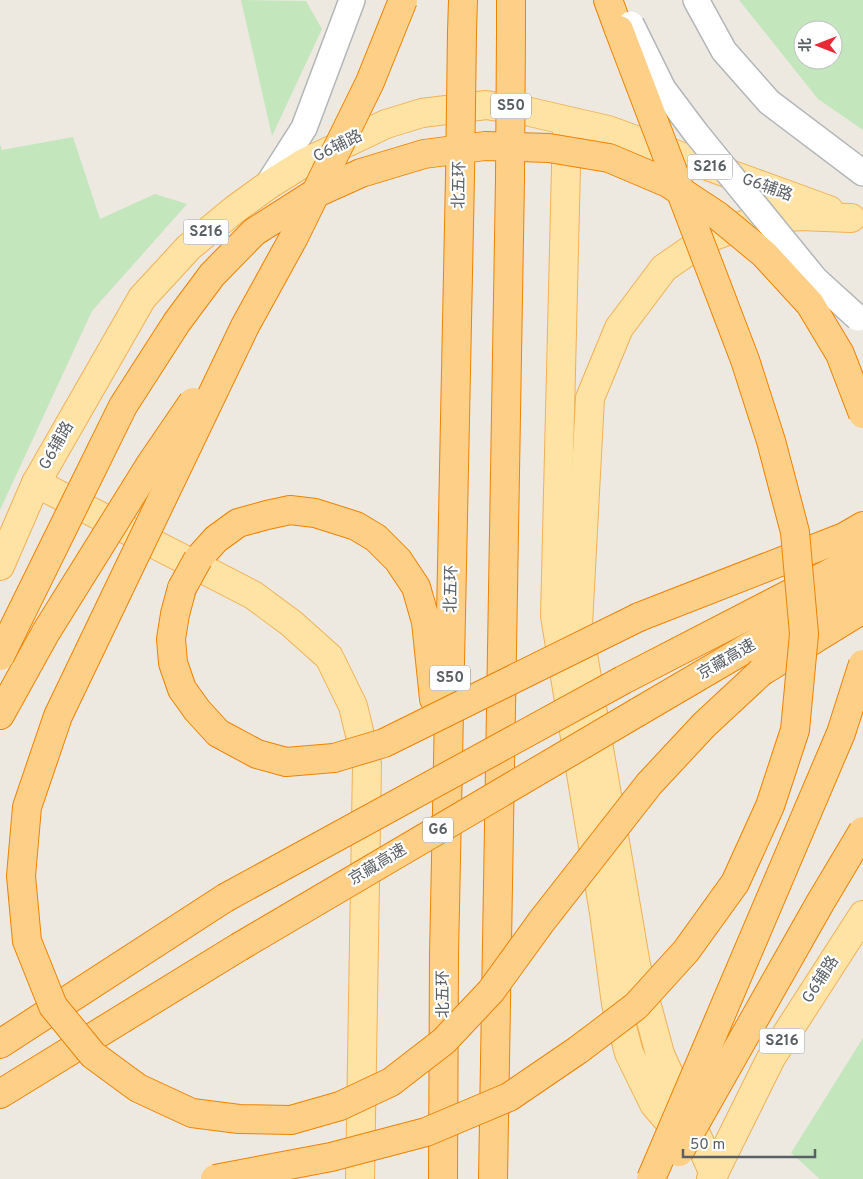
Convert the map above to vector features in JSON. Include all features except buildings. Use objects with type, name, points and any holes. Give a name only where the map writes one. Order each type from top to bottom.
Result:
[{"type":"highway","points":[[403,0],[362,99],[294,236],[245,326],[58,716],[27,807],[21,876],[27,941],[54,1006],[93,1055],[138,1088],[192,1113],[240,1119],[291,1120],[340,1106],[391,1082],[444,1041],[491,991],[541,922],[649,784],[704,725],[761,672],[863,609]]},
{"type":"highway","name":"北五环","points":[[443,1179],[444,956],[463,0]]},
{"type":"highway","name":"S50","points":[[493,1179],[510,179],[511,0]]},
{"type":"highway","points":[[215,1179],[330,1156],[426,1132],[509,1097],[578,1050],[636,1006],[686,951],[735,884],[770,806],[795,730],[804,634],[795,532],[771,441],[745,360],[625,27],[608,0]]},
{"type":"highway","points":[[0,656],[123,406],[177,322],[212,275],[254,232],[312,195],[361,173],[424,154],[485,146],[549,148],[609,158],[668,183],[718,216],[764,254],[810,304],[840,354],[863,414]]},
{"type":"highway","points":[[0,715],[46,632],[150,465],[245,326]]},
{"type":"highway","points":[[444,956],[434,682],[426,622],[416,587],[398,560],[376,538],[356,526],[316,512],[290,510],[266,515],[238,523],[216,539],[198,559],[182,588],[171,638],[173,662],[182,689],[197,710],[218,733],[257,754],[286,762],[334,758],[384,742],[638,616],[844,538],[863,526]]},
{"type":"highway","name":"京藏高速","points":[[0,1044],[225,898],[623,680],[863,556]]},
{"type":"highway","name":"京藏高速","points":[[0,1094],[239,947],[863,580]]},
{"type":"highway","points":[[651,1179],[841,733],[863,664]]},
{"type":"highway","points":[[663,1179],[863,831]]},
{"type":"main road","name":"G6辅路","points":[[0,566],[36,483],[142,298],[189,247],[266,186],[302,164],[386,124],[422,113],[486,105],[530,112],[608,130],[857,221]]},
{"type":"main road","points":[[567,120],[554,616],[604,913],[616,1004],[629,1053],[654,1104],[715,1177]]},
{"type":"main road","points":[[715,1177],[660,1054],[636,965],[578,625],[590,398],[619,328],[664,268],[706,239],[754,221],[799,216],[857,221]]},
{"type":"main road","points":[[36,483],[253,595],[291,623],[329,657],[353,706],[367,764],[360,1179]]},
{"type":"main road","name":"G6辅路","points":[[715,1177],[772,1058],[863,915]]},
{"type":"street","points":[[266,186],[304,128],[352,0]]},
{"type":"street","points":[[622,0],[625,27],[663,89],[696,134],[815,279],[860,320]]},
{"type":"street","points":[[696,0],[724,51],[769,102],[863,174]]},
{"type":"green space","points":[[241,0],[306,1],[322,29],[272,136]]},
{"type":"green space","points":[[739,0],[863,0],[863,130],[818,99],[795,70],[843,70],[843,20],[793,20],[793,68]]},
{"type":"green space","points":[[73,137],[100,219],[155,194],[187,204],[92,311],[0,510],[0,144],[2,150]]},
{"type":"green space","points":[[863,1038],[863,1179],[820,1179],[791,1153]]}]
